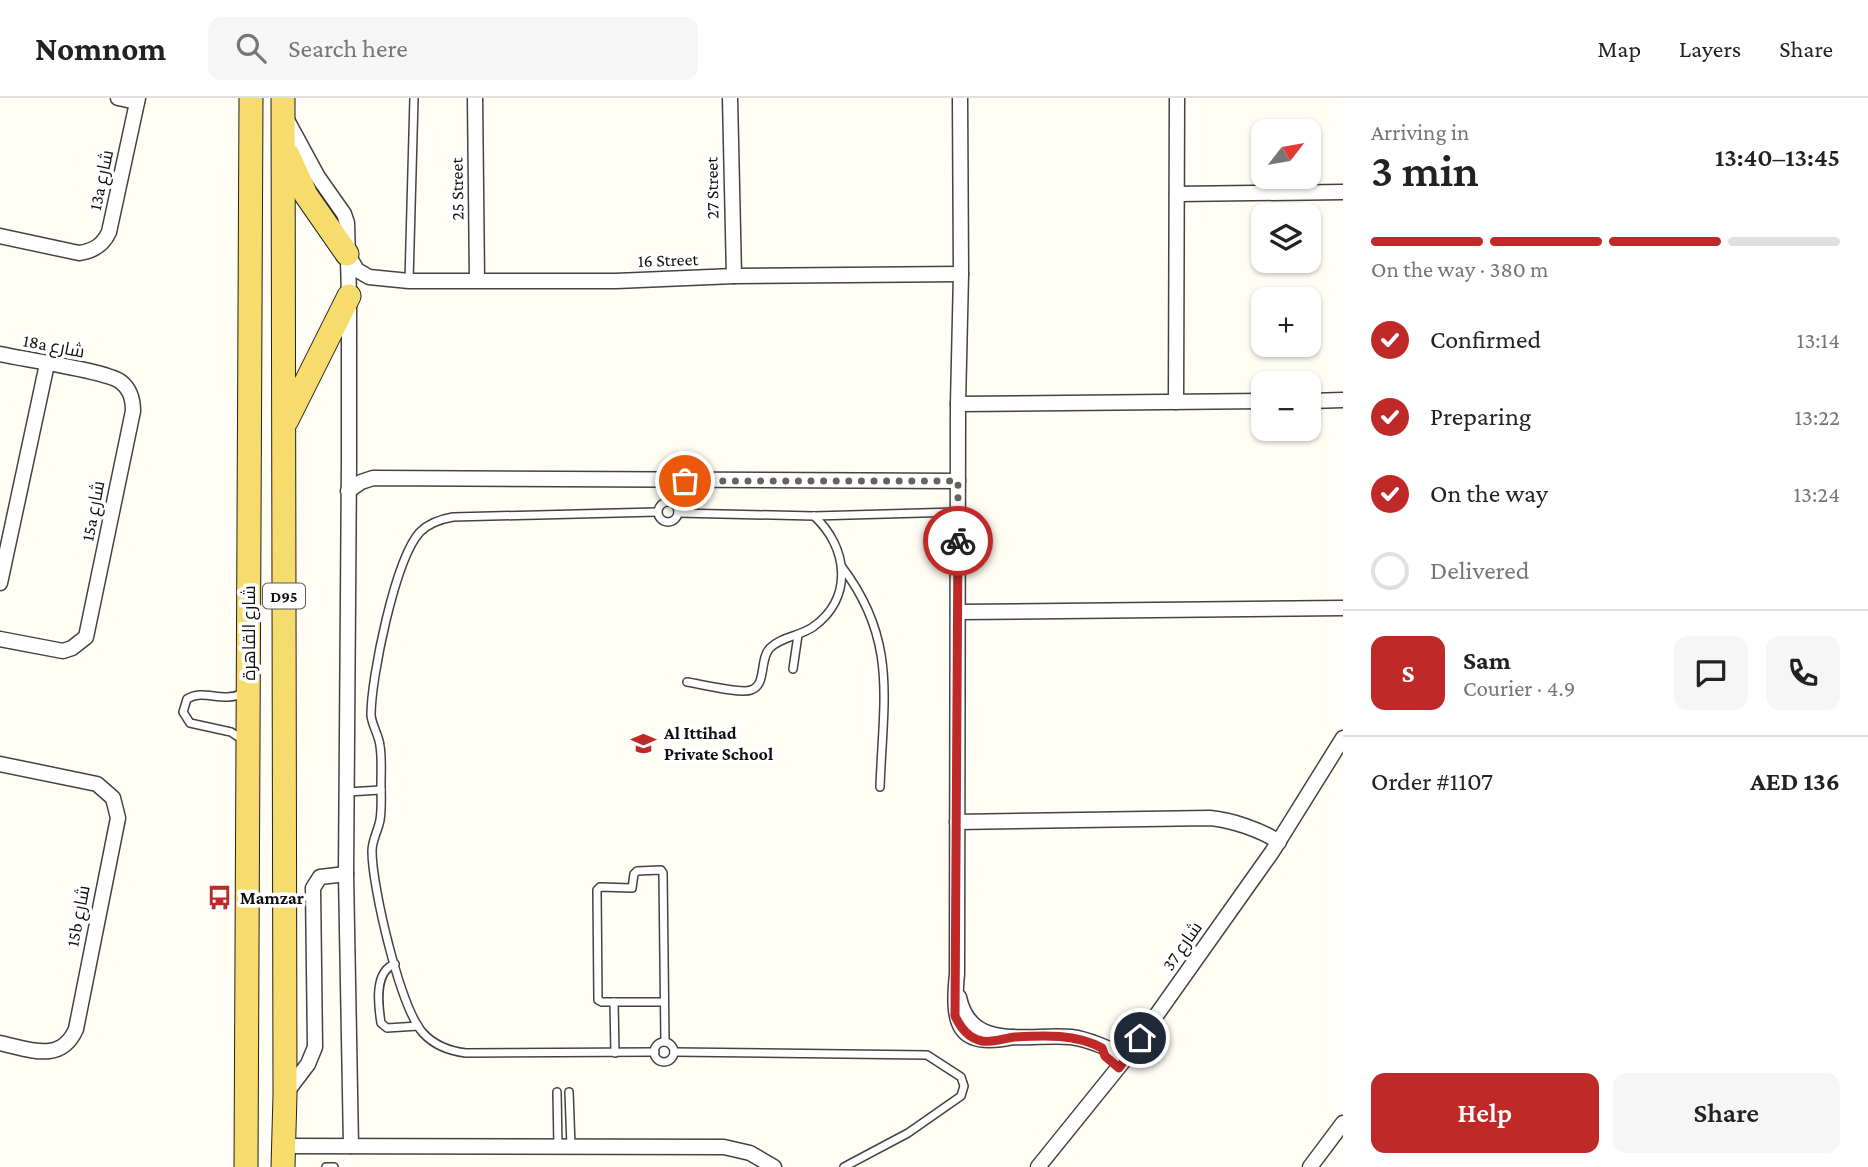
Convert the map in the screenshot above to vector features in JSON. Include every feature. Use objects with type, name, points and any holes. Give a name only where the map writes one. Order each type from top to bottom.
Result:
[{"type":"main road","name":"شارع القاهرة","points":[[246,1167],[251,98]]},
{"type":"main road","name":"شارع القاهرة","points":[[283,106],[284,1156]]},
{"type":"main road","points":[[283,143],[306,195],[347,254]]},
{"type":"main road","points":[[284,426],[349,296]]},
{"type":"main road","points":[[247,775],[254,764],[260,762],[271,768],[275,929],[284,968]]},
{"type":"street","points":[[118,98],[138,100]]},
{"type":"street","name":"25 Street","points":[[475,98],[477,280]]},
{"type":"street","name":"27 Street","points":[[730,98],[734,276]]},
{"type":"street","points":[[960,98],[955,1016],[961,1028],[971,1037],[984,1041],[1013,1037],[1070,1037],[1111,1049],[1122,1063]]},
{"type":"street","points":[[1176,402],[1177,98]]},
{"type":"street","name":"13a شارع","points":[[0,236],[79,253],[98,248],[110,232],[138,100]]},
{"type":"street","points":[[283,106],[317,177],[344,214],[347,223],[349,461],[346,874],[351,1146]]},
{"type":"street","points":[[1177,194],[1343,192]]},
{"type":"street","points":[[347,254],[357,270],[376,279]]},
{"type":"street","name":"16 Street","points":[[376,279],[616,281],[734,276],[961,274]]},
{"type":"street","points":[[349,296],[359,286],[376,279]]},
{"type":"street","name":"18a شارع","points":[[0,354],[100,374]]},
{"type":"street","points":[[0,583],[47,364]]},
{"type":"street","name":"15a شارع","points":[[0,639],[54,650],[72,648],[80,643],[89,628],[133,411],[133,400],[122,382],[100,374]]},
{"type":"street","points":[[1321,401],[1343,400]]},
{"type":"street","points":[[958,404],[1251,401]]},
{"type":"street","points":[[349,461],[373,478]]},
{"type":"street","points":[[348,491],[373,478],[958,481]]},
{"type":"street","points":[[958,612],[1343,608]]},
{"type":"street","name":"شارع 37","points":[[1038,1167],[1122,1063],[1276,847],[1343,738]]},
{"type":"street","name":"15b شارع","points":[[0,764],[87,781],[106,789],[113,798],[118,818],[76,1029],[66,1045],[58,1050],[40,1052],[0,1043]]},
{"type":"street","points":[[957,822],[1210,818],[1263,832],[1276,847]]},
{"type":"street","points":[[285,1094],[309,1064],[315,1047],[313,888],[317,880],[325,875],[346,874]]},
{"type":"street","points":[[1310,1167],[1343,1123]]},
{"type":"street","points":[[284,1156],[351,1146],[724,1147],[750,1153],[774,1167]]},
{"type":"lane","points":[[409,281],[414,98]]},
{"type":"lane","points":[[668,502],[675,505],[678,513],[675,520],[667,522],[660,519],[657,512],[661,504],[668,502]]},
{"type":"lane","points":[[654,1052],[466,1053],[449,1051],[434,1043],[418,1026],[395,964],[380,912],[372,858],[380,819],[381,748],[371,717],[385,624],[397,582],[419,534],[434,522],[453,517],[657,512]]},
{"type":"lane","points":[[678,513],[814,516],[958,512]]},
{"type":"lane","points":[[814,516],[833,538],[842,566],[867,606],[882,650],[884,674],[880,787]]},
{"type":"lane","points":[[687,682],[750,691],[760,681],[768,651],[777,643],[798,635],[822,620],[831,608],[838,595],[842,566]]},
{"type":"lane","points":[[793,669],[798,635]]},
{"type":"lane","points":[[249,689],[230,698],[193,695],[187,699],[183,712],[191,723],[231,732],[249,746]]},
{"type":"lane","points":[[346,792],[381,790]]},
{"type":"lane","points":[[663,1002],[598,1000],[597,890],[600,887],[632,888],[634,874],[642,870],[661,870],[663,873],[665,1042]]},
{"type":"lane","points":[[395,964],[385,969],[380,978],[381,1023],[387,1028],[418,1026]]},
{"type":"lane","points":[[614,1002],[615,1053]]},
{"type":"lane","points":[[665,1042],[671,1045],[674,1052],[671,1059],[664,1062],[658,1059],[654,1052],[656,1046],[665,1042]]},
{"type":"lane","points":[[674,1052],[927,1055],[958,1073],[964,1086],[961,1096],[908,1133],[844,1167]]},
{"type":"lane","points":[[557,1092],[564,1147]]},
{"type":"lane","points":[[564,1147],[569,1092]]},
{"type":"lane","points":[[326,1167],[334,1167]]},
{"type":"way so far","points":[[685,481],[958,481],[958,541]]},
{"type":"place","name":"Al Ittihad Private School","points":[[644,743]]},
{"type":"place","name":"Mamzar","points":[[220,898]]},
{"type":"route","points":[[958,541],[955,1016],[961,1028],[971,1037],[984,1041],[1013,1037],[1070,1037],[1092,1042],[1102,1048],[1105,1056],[1119,1068],[1140,1038]]}]
